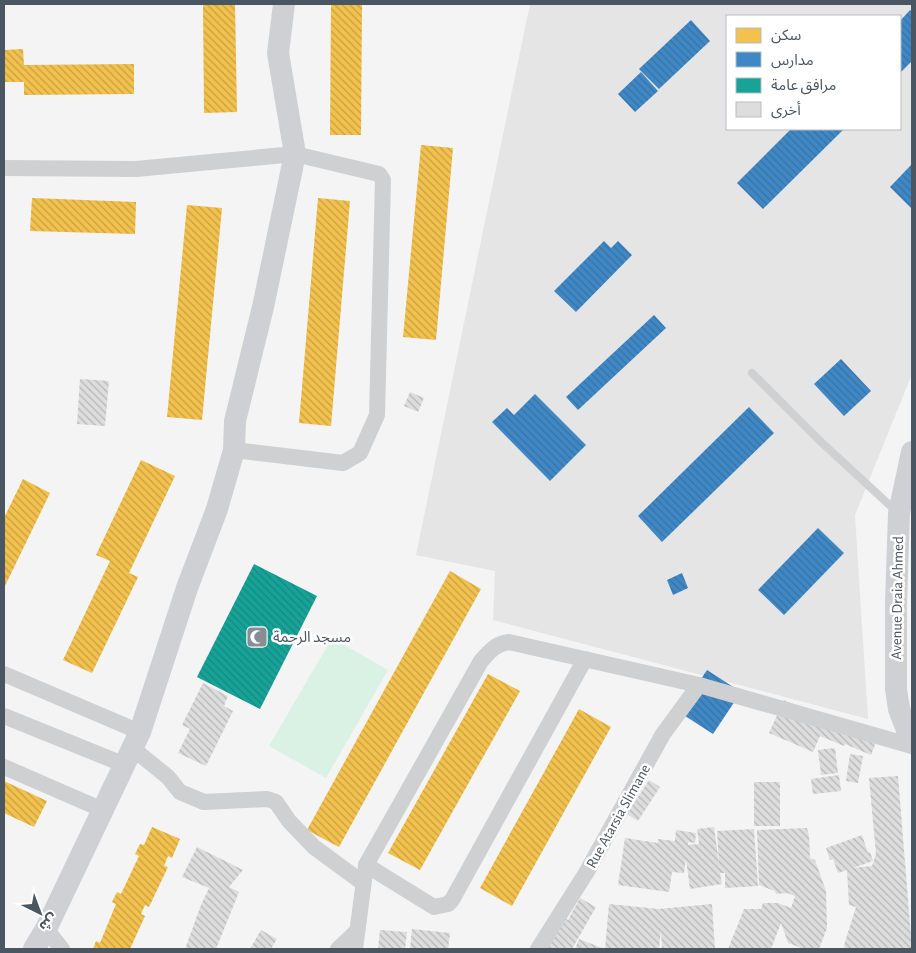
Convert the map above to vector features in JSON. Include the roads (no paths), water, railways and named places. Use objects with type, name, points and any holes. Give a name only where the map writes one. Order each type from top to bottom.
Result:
[{"type":"street","points":[[34,949],[46,929],[132,748],[187,588],[217,509],[234,450],[234,421],[263,307],[295,154],[278,52],[284,4]]},
{"type":"street","points":[[4,168],[136,169],[295,154],[370,170],[379,174],[383,180],[377,415],[360,453],[343,463],[234,450]]},
{"type":"street","name":"Avenue Draia Ahmed","points":[[912,452],[899,513],[896,560],[896,689],[899,709],[912,745]]},
{"type":"street","points":[[355,949],[366,865],[481,661],[490,650],[499,644],[509,642],[699,685],[912,745]]},
{"type":"street","points":[[366,865],[434,907],[448,904],[452,900],[585,660]]},
{"type":"street","points":[[4,674],[132,748],[168,777],[180,792],[204,802],[266,799],[276,802],[289,821],[314,847],[363,883]]},
{"type":"street","name":"Rue Atarsia Slimane","points":[[538,949],[586,873],[663,734],[699,685]]},
{"type":"street","points":[[4,716],[132,748]]},
{"type":"street","points":[[4,767],[103,810]]},
{"type":"street","points":[[46,929],[62,949]]},
{"type":"street","points":[[338,949],[356,932]]},
{"type":"lane","points":[[752,373],[819,440],[899,513]]},
{"type":"place","name":"مسجد الرحمة","points":[[257,637]]}]
